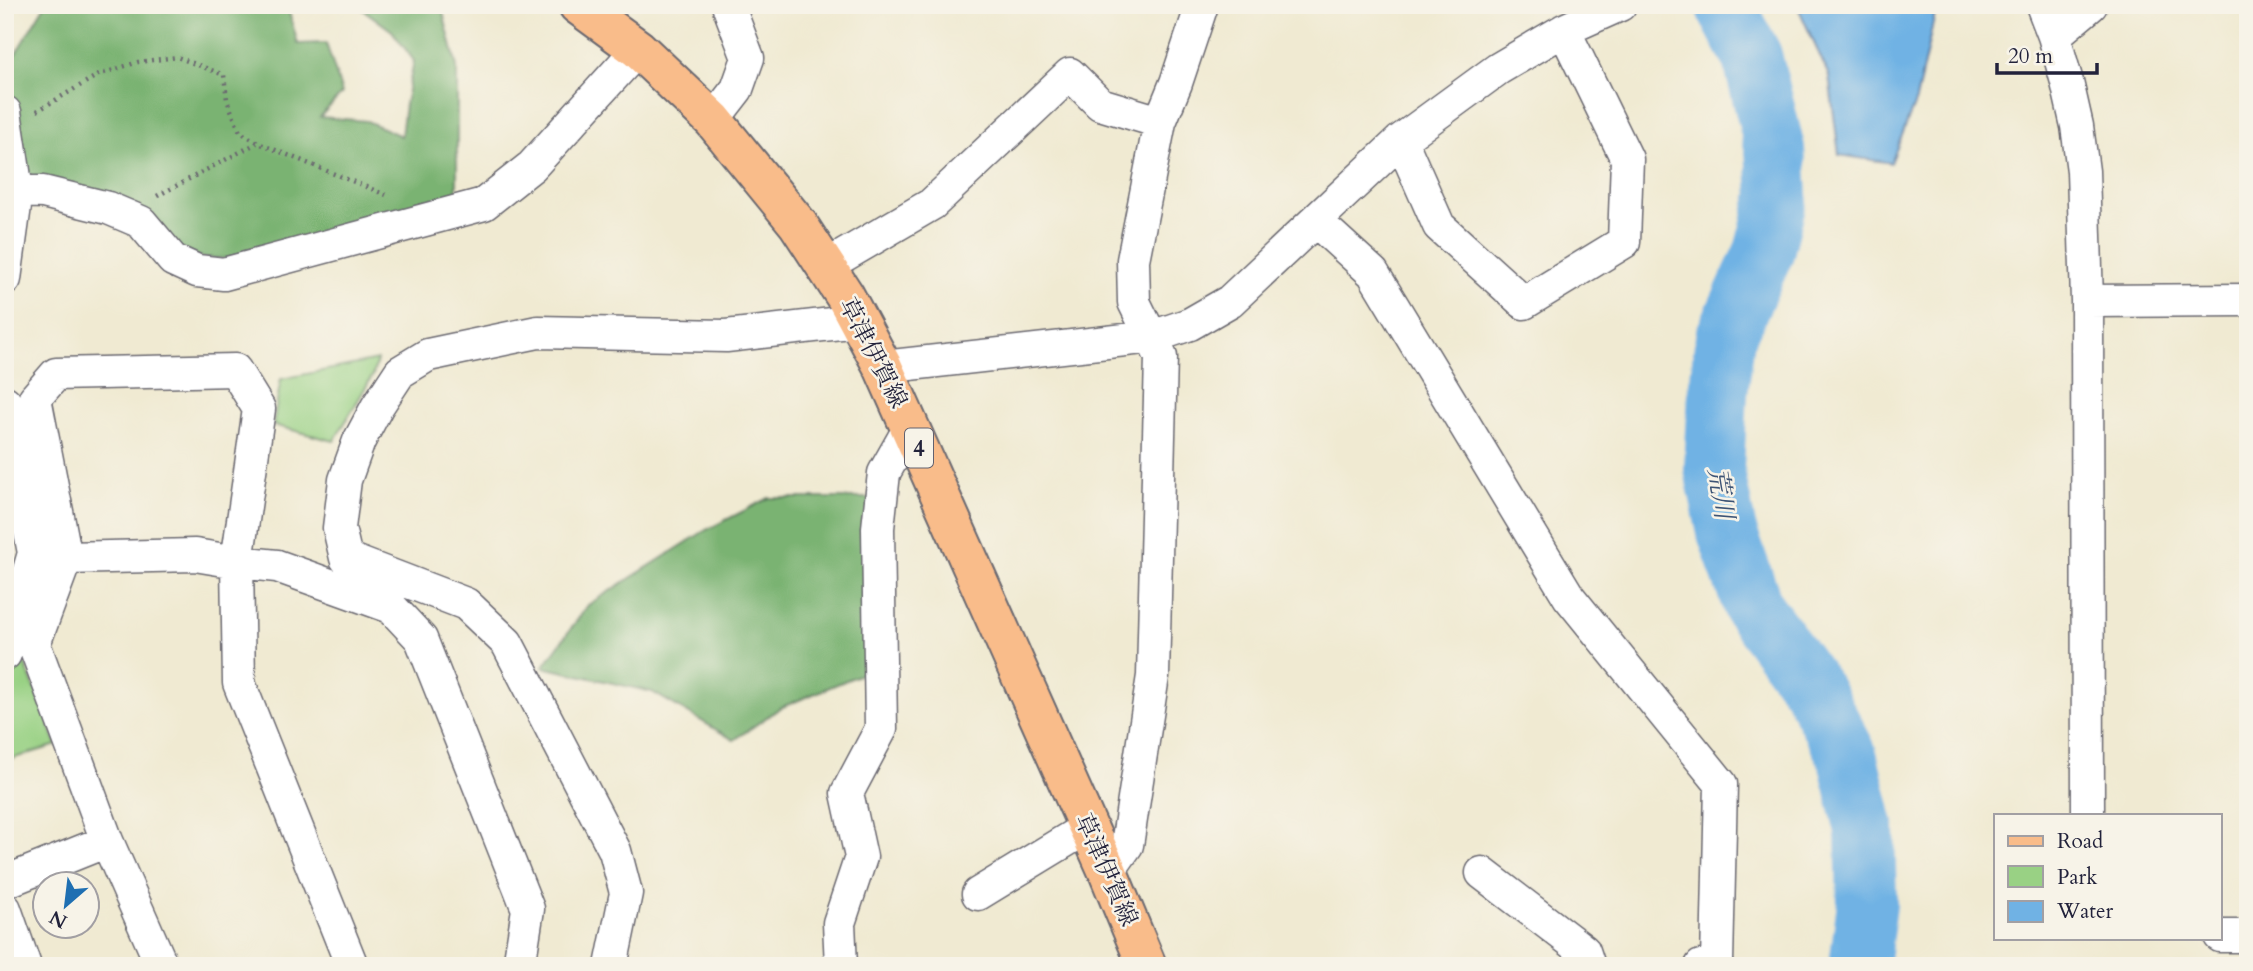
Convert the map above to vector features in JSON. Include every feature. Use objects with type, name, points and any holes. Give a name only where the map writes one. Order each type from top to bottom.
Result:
[{"type":"main road","name":"草津伊賀線","points":[[579,5],[638,49],[713,120],[798,224],[826,266],[883,367],[1148,964]]},
{"type":"street","points":[[713,120],[737,89],[748,58],[728,5]]},
{"type":"street","points":[[1108,872],[1126,845],[1153,676],[1161,357],[1134,302],[1133,260],[1160,122],[1202,5]]},
{"type":"street","points":[[883,367],[1152,337],[1190,324],[1230,302],[1401,140],[1498,69],[1564,30],[1620,5]]},
{"type":"street","points":[[2042,5],[2054,36],[2077,126],[2083,171],[2087,301],[2088,814]]},
{"type":"street","points":[[2054,36],[2091,5]]},
{"type":"street","points":[[1401,140],[1440,226],[1524,303],[1623,242],[1627,159],[1564,30]]},
{"type":"street","points":[[17,191],[43,192],[108,208],[141,222],[173,260],[197,271],[224,274],[484,204],[532,166],[638,49]]},
{"type":"street","points":[[826,266],[932,204],[1070,74],[1100,104],[1160,122]]},
{"type":"street","points":[[5,279],[17,191],[7,119]]},
{"type":"street","points":[[1316,221],[1373,273],[1569,597],[1721,784],[1717,963],[1701,966]]},
{"type":"street","points":[[2087,301],[2248,300]]},
{"type":"street","points":[[611,966],[626,893],[615,851],[507,643],[466,604],[346,558],[339,528],[345,480],[359,442],[377,407],[400,372],[428,355],[464,346],[538,332],[726,336],[858,321]]},
{"type":"street","points":[[163,966],[107,841],[34,644],[66,558],[34,398],[56,374],[235,370],[259,409],[237,562],[239,683],[352,966]]},
{"type":"street","points":[[5,402],[34,552],[5,654]]},
{"type":"street","points":[[841,966],[839,923],[861,857],[847,793],[881,729],[878,527],[884,473],[910,427]]},
{"type":"street","points":[[66,558],[195,555],[277,566],[391,607],[421,639],[528,909],[519,966]]},
{"type":"street","points":[[978,894],[1088,827]]},
{"type":"street","points":[[5,882],[107,841]]},
{"type":"street","points":[[1482,873],[1584,951],[1589,966]]},
{"type":"street","points":[[5,909],[25,966]]},
{"type":"street","points":[[2222,936],[2248,936]]},
{"type":"path","points":[[7,119],[58,100],[98,75],[138,62],[177,57],[224,75],[227,100],[240,132],[389,196]]},
{"type":"path","points":[[122,214],[258,142]]},
{"type":"green space","points":[[45,5],[287,5],[298,44],[326,43],[342,93],[320,117],[367,121],[401,136],[414,61],[392,31],[357,5],[441,5],[457,67],[457,201],[235,259],[202,258],[20,173],[5,90],[8,66]]},
{"type":"green space","points":[[377,360],[373,375],[334,441],[273,425],[281,379]]},
{"type":"green space","points":[[769,498],[869,498],[868,671],[780,708],[734,740],[652,692],[543,667],[588,605],[706,530]]},
{"type":"green space","points":[[21,654],[57,745],[5,761],[5,681]]},
{"type":"water","points":[[1797,5],[1937,5],[1916,100],[1891,163],[1839,155],[1829,76]]},
{"type":"waterway","name":"荒川","points":[[1725,5],[1752,56],[1775,149],[1778,196],[1764,252],[1725,338],[1718,393],[1714,468],[1727,532],[1754,609],[1812,688],[1847,755],[1865,830],[1867,903],[1859,966]]}]
